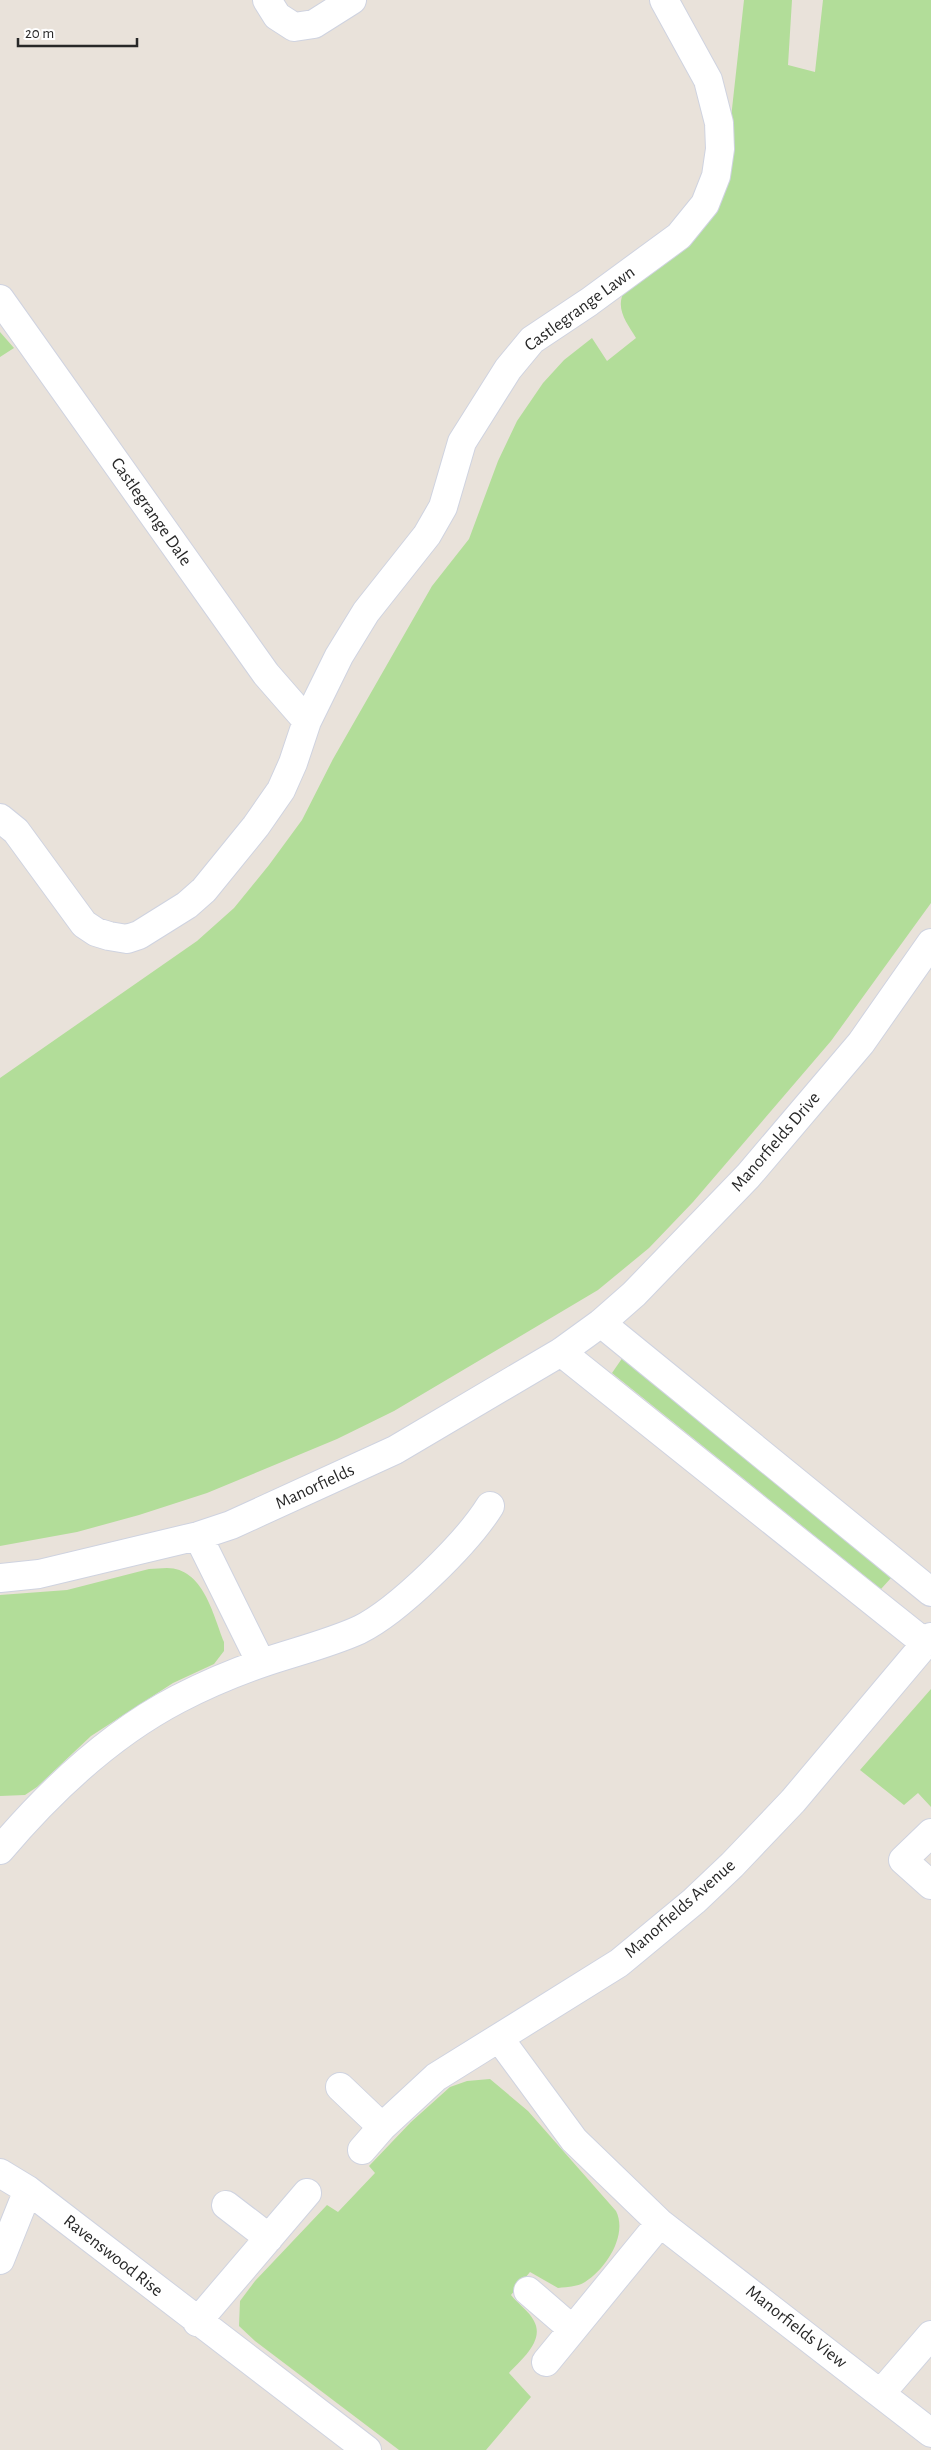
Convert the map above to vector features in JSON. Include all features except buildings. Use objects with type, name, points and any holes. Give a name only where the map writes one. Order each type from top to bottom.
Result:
[{"type":"street","points":[[266,0],[277,16],[294,27],[314,24],[352,0]]},
{"type":"street","name":"Castlegrange Lawn","points":[[0,818],[16,830],[84,924],[96,932],[109,936],[126,939],[139,935],[187,905],[204,890],[229,861],[281,790],[293,763],[307,721],[338,656],[366,612],[427,534],[443,506],[462,442],[508,369],[532,340],[595,310],[679,236],[705,204],[716,176],[720,149],[719,123],[708,80],[664,0]]},
{"type":"street","name":"Castlegrange Dale","points":[[0,299],[266,674],[307,721]]},
{"type":"street","name":"Manorfields Drive","points":[[601,1323],[698,1229],[762,1160],[860,1043],[931,942]]},
{"type":"street","points":[[601,1323],[931,1592]]},
{"type":"street","name":"Manorfields","points":[[0,1578],[39,1574],[198,1536],[231,1525],[395,1450],[560,1352],[601,1323]]},
{"type":"street","points":[[560,1352],[928,1640]]},
{"type":"street","points":[[4,1836],[93,1756],[152,1714],[209,1685],[261,1663],[360,1629],[397,1604],[440,1564],[480,1521],[490,1506]]},
{"type":"street","points":[[198,1536],[261,1663]]},
{"type":"street","name":"Manorfields Avenue","points":[[362,2150],[382,2127],[436,2077],[619,1962],[653,1937],[694,1901],[732,1865],[793,1801],[928,1640]]},
{"type":"street","points":[[931,1834],[903,1860],[931,1885]]},
{"type":"street","name":"Manorfields View","points":[[498,2038],[574,2140],[660,2223],[931,2433]]},
{"type":"street","points":[[340,2088],[382,2127]]},
{"type":"street","name":"Ravenswood Rise","points":[[0,2173],[28,2190],[197,2322],[368,2450]]},
{"type":"street","points":[[0,2260],[28,2190]]},
{"type":"street","points":[[197,2322],[307,2192]]},
{"type":"street","points":[[226,2205],[270,2238]]},
{"type":"street","points":[[546,2362],[660,2223]]},
{"type":"street","points":[[528,2291],[572,2329]]},
{"type":"street","points":[[881,2394],[931,2335]]},
{"type":"green space","points":[[744,0],[792,0],[788,65],[815,72],[823,0],[931,0],[931,903],[831,1041],[693,1202],[649,1248],[598,1290],[394,1411],[337,1439],[207,1493],[139,1515],[77,1532],[0,1546],[0,1078],[197,941],[234,908],[302,820],[333,759],[432,586],[469,539],[498,461],[517,421],[543,383],[564,360],[592,338],[607,361],[636,338],[623,315],[621,309],[622,297],[625,290],[683,246],[730,127]]},
{"type":"green space","points":[[0,332],[14,348],[0,357]]},
{"type":"green space","points":[[623,1357],[891,1578],[881,1589],[612,1373]]},
{"type":"green space","points":[[167,1568],[179,1570],[190,1576],[198,1584],[211,1606],[224,1642],[224,1651],[214,1664],[173,1683],[91,1736],[37,1787],[25,1795],[0,1796],[0,1595],[67,1590],[149,1569]]},
{"type":"green space","points":[[931,1689],[931,1807],[918,1793],[904,1805],[860,1770]]},
{"type":"green space","points":[[490,2079],[528,2111],[616,2211],[619,2220],[617,2241],[613,2251],[600,2269],[582,2284],[558,2288],[530,2272],[511,2295],[532,2317],[537,2328],[534,2343],[530,2350],[509,2373],[531,2397],[486,2450],[399,2450],[255,2341],[239,2326],[240,2301],[255,2281],[327,2205],[338,2212],[375,2173],[369,2166],[411,2122],[450,2087],[467,2081]]}]
